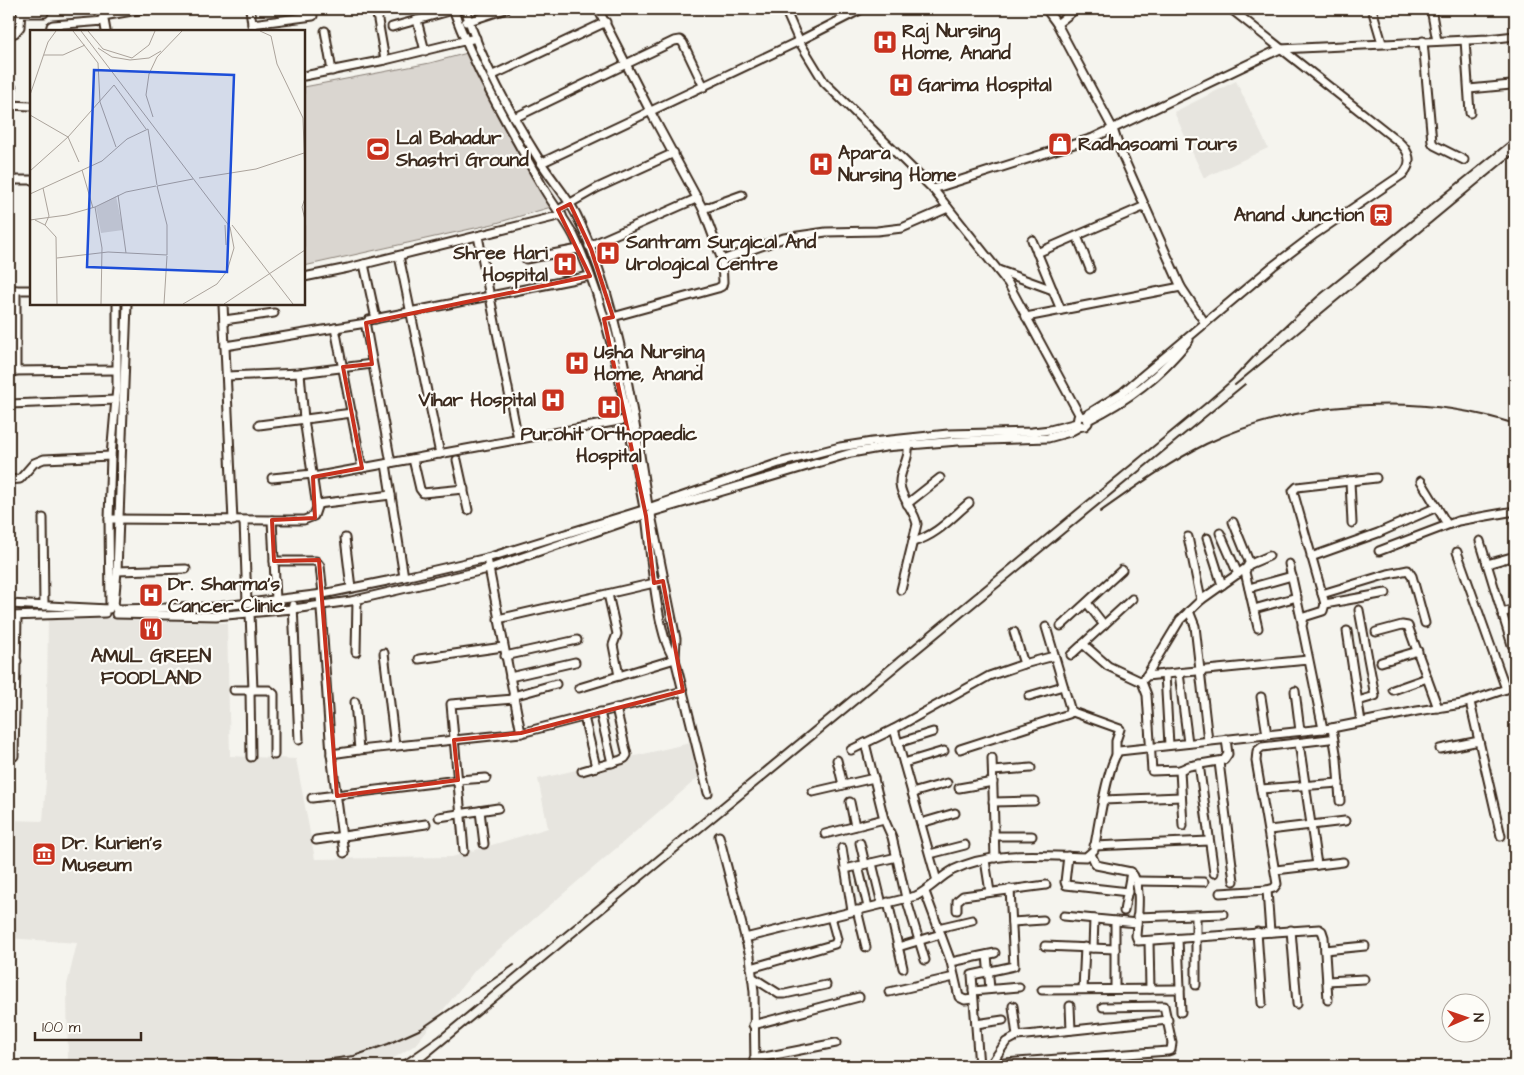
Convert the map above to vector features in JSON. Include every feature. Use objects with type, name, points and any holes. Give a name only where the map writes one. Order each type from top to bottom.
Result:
[{"type":"street","points":[[50,30],[53,25],[144,9]]},
{"type":"street","points":[[250,9],[253,28],[313,16]]},
{"type":"street","points":[[377,9],[385,60]]},
{"type":"street","points":[[392,27],[453,9],[465,41],[520,148],[560,212],[579,249],[604,319],[630,419]]},
{"type":"street","points":[[465,9],[491,76],[541,164],[570,204],[600,273],[613,317],[647,511],[676,639],[675,659],[708,793]]},
{"type":"street","points":[[458,24],[506,9]]},
{"type":"street","points":[[598,9],[650,111],[698,198],[722,260],[723,282],[722,286],[718,288],[604,319]]},
{"type":"street","points":[[785,9],[800,41],[824,82],[933,189],[1008,283],[1082,420]]},
{"type":"street","points":[[541,164],[800,41],[862,9]]},
{"type":"street","points":[[1046,9],[1057,24],[1113,129],[1120,150],[1182,287],[1204,323]]},
{"type":"street","points":[[1057,24],[1076,9]]},
{"type":"street","points":[[9,604],[216,616],[322,606],[357,600],[488,569],[779,463],[840,447],[872,442],[907,442],[948,434],[1050,430],[1082,420],[1122,393],[1273,266],[1315,234],[1403,174],[1407,169],[1409,156],[1406,149],[1399,142],[1230,9]]},
{"type":"street","points":[[1372,9],[1382,44]]},
{"type":"street","points":[[1431,9],[1437,41]]},
{"type":"street","points":[[9,34],[19,30],[21,11],[44,13]]},
{"type":"street","points":[[103,15],[106,30]]},
{"type":"street","points":[[417,20],[425,51]]},
{"type":"street","points":[[491,76],[606,22]]},
{"type":"street","points":[[325,31],[332,71]]},
{"type":"street","points":[[933,189],[1093,138],[1280,48],[1515,36]]},
{"type":"street","points":[[305,76],[385,60],[476,38]]},
{"type":"street","points":[[514,118],[674,40],[680,40],[683,43],[704,87]]},
{"type":"street","points":[[1465,40],[1470,113]]},
{"type":"street","points":[[1423,42],[1432,142],[1434,145],[1464,160]]},
{"type":"street","points":[[1468,89],[1511,85]]},
{"type":"street","points":[[9,106],[30,106]]},
{"type":"street","points":[[305,277],[478,236],[560,212],[597,188],[674,153]]},
{"type":"street","points":[[9,180],[30,180]]},
{"type":"street","points":[[703,209],[742,195]]},
{"type":"street","points":[[589,246],[698,198]]},
{"type":"street","points":[[1037,253],[1145,206]]},
{"type":"street","points":[[722,260],[784,238],[826,232],[877,231],[902,228],[948,208]]},
{"type":"street","points":[[478,236],[518,439]]},
{"type":"street","points":[[1077,236],[1090,268]]},
{"type":"street","points":[[1032,240],[1061,310]]},
{"type":"street","points":[[526,259],[579,249]]},
{"type":"street","points":[[399,256],[440,454]]},
{"type":"street","points":[[364,264],[376,319]]},
{"type":"street","points":[[998,270],[1053,290]]},
{"type":"street","points":[[225,346],[335,328],[590,276]]},
{"type":"street","points":[[1026,316],[1182,287]]},
{"type":"street","points":[[30,290],[12,290],[12,371],[116,370]]},
{"type":"street","points":[[112,610],[109,519],[111,456],[116,400],[117,305]]},
{"type":"street","points":[[112,610],[117,571],[127,305]]},
{"type":"street","points":[[223,305],[233,521]]},
{"type":"street","points":[[224,320],[274,313]]},
{"type":"street","points":[[366,322],[389,463],[391,495],[404,577]]},
{"type":"street","points":[[335,328],[362,468]]},
{"type":"street","points":[[226,376],[300,373],[372,364]]},
{"type":"street","points":[[109,519],[244,521],[310,518],[316,512],[316,504],[304,419],[300,373]]},
{"type":"street","points":[[9,404],[116,400]]},
{"type":"street","points":[[259,425],[352,413]]},
{"type":"street","points":[[272,478],[313,476],[362,468],[630,419]]},
{"type":"street","points":[[901,590],[917,524],[900,485],[902,470],[908,456],[907,442]]},
{"type":"street","points":[[9,480],[20,479],[34,463],[44,459],[111,456]]},
{"type":"street","points":[[413,459],[420,489],[423,493],[464,489]]},
{"type":"street","points":[[456,460],[468,510]]},
{"type":"street","points":[[907,504],[940,478]]},
{"type":"street","points":[[1302,623],[1304,617],[1325,609],[1293,491],[1297,488],[1376,478]]},
{"type":"street","points":[[1350,481],[1352,523]]},
{"type":"street","points":[[1421,482],[1448,524]]},
{"type":"street","points":[[316,504],[391,495]]},
{"type":"street","points":[[913,542],[928,538],[969,502]]},
{"type":"street","points":[[1310,557],[1378,533],[1437,507]]},
{"type":"street","points":[[9,616],[112,610],[216,607],[322,594],[487,558],[647,511]]},
{"type":"street","points":[[647,511],[654,583],[665,641],[670,654],[675,659]]},
{"type":"street","points":[[1379,551],[1448,524],[1466,519],[1515,512]]},
{"type":"street","points":[[42,518],[44,606]]},
{"type":"street","points":[[272,520],[276,600]]},
{"type":"street","points":[[244,521],[247,603]]},
{"type":"street","points":[[1233,522],[1248,566],[1245,572],[1258,628]]},
{"type":"street","points":[[1220,533],[1238,574]]},
{"type":"street","points":[[1188,537],[1201,600]]},
{"type":"street","points":[[345,538],[351,588]]},
{"type":"street","points":[[1208,538],[1222,585]]},
{"type":"street","points":[[1480,541],[1512,645]]},
{"type":"street","points":[[1457,552],[1506,689]]},
{"type":"street","points":[[1226,739],[1227,758],[1219,762],[1189,766],[1180,770],[1152,771],[1147,695],[1144,679],[1180,620],[1201,600],[1248,566],[1270,556]]},
{"type":"street","points":[[1487,564],[1515,556]]},
{"type":"street","points":[[487,558],[521,733]]},
{"type":"street","points":[[274,561],[316,561],[320,566],[331,754],[344,854]]},
{"type":"street","points":[[1289,564],[1323,729]]},
{"type":"street","points":[[117,571],[186,569]]},
{"type":"street","points":[[1061,626],[1122,570]]},
{"type":"street","points":[[1322,594],[1388,574],[1408,570],[1412,576],[1425,623]]},
{"type":"street","points":[[1249,588],[1292,576]]},
{"type":"street","points":[[498,620],[664,581]]},
{"type":"street","points":[[1324,604],[1386,593]]},
{"type":"street","points":[[608,594],[617,634],[613,645],[619,676]]},
{"type":"street","points":[[1254,609],[1296,597]]},
{"type":"street","points":[[293,598],[299,740]]},
{"type":"street","points":[[1070,655],[1132,599]]},
{"type":"street","points":[[356,652],[357,600]]},
{"type":"street","points":[[1087,603],[1104,625]]},
{"type":"street","points":[[1502,613],[1515,609]]},
{"type":"street","points":[[1358,701],[1375,696],[1359,610]]},
{"type":"street","points":[[1189,612],[1195,626],[1208,741]]},
{"type":"street","points":[[250,613],[251,757]]},
{"type":"street","points":[[9,756],[14,756],[12,709],[13,660],[18,616]]},
{"type":"street","points":[[1376,632],[1406,625],[1410,630],[1438,708]]},
{"type":"street","points":[[1046,627],[1070,711]]},
{"type":"street","points":[[1348,631],[1361,722]]},
{"type":"street","points":[[1014,632],[1024,664]]},
{"type":"street","points":[[505,656],[577,640]]},
{"type":"street","points":[[1083,644],[1108,666],[1144,679],[1165,674],[1308,660]]},
{"type":"street","points":[[419,660],[504,647]]},
{"type":"street","points":[[1381,662],[1418,651]]},
{"type":"street","points":[[384,653],[395,746]]},
{"type":"street","points":[[851,750],[894,729],[976,683],[1024,664],[1054,656]]},
{"type":"street","points":[[579,688],[675,659]]},
{"type":"street","points":[[510,678],[574,662]]},
{"type":"street","points":[[1178,673],[1188,743]]},
{"type":"street","points":[[1165,674],[1169,745]]},
{"type":"street","points":[[1393,690],[1427,678]]},
{"type":"street","points":[[464,851],[451,704],[514,697],[556,684]]},
{"type":"street","points":[[1029,696],[1063,686]]},
{"type":"street","points":[[1116,755],[1124,749],[1332,728],[1438,708],[1448,708],[1515,686]]},
{"type":"street","points":[[234,690],[268,690],[274,694],[274,755]]},
{"type":"street","points":[[331,754],[521,733],[683,691]]},
{"type":"street","points":[[1295,691],[1300,731]]},
{"type":"street","points":[[1261,697],[1267,735]]},
{"type":"street","points":[[355,702],[359,750]]},
{"type":"street","points":[[1470,702],[1501,836]]},
{"type":"street","points":[[582,771],[612,763],[625,758],[627,755],[616,708]]},
{"type":"street","points":[[960,749],[1067,715],[1070,711]]},
{"type":"street","points":[[745,938],[925,892],[955,869],[970,863],[995,858],[1034,856],[1086,857],[1091,854],[1103,800],[1116,755],[1116,741],[1120,729],[1070,711]]},
{"type":"street","points":[[600,712],[612,763]]},
{"type":"street","points":[[584,716],[596,767]]},
{"type":"street","points":[[1332,728],[1340,801]]},
{"type":"street","points":[[894,729],[937,881]]},
{"type":"street","points":[[898,743],[933,732]]},
{"type":"street","points":[[1220,893],[1267,890],[1274,888],[1277,884],[1256,751],[1262,747],[1329,739]]},
{"type":"street","points":[[1440,749],[1479,741]]},
{"type":"street","points":[[865,743],[884,819],[891,834],[906,898],[926,960]]},
{"type":"street","points":[[1299,743],[1317,865]]},
{"type":"street","points":[[904,764],[944,751]]},
{"type":"street","points":[[992,758],[995,858]]},
{"type":"street","points":[[837,760],[843,785]]},
{"type":"street","points":[[1219,762],[1234,881]]},
{"type":"street","points":[[1199,764],[1214,873]]},
{"type":"street","points":[[993,771],[1031,768]]},
{"type":"street","points":[[1180,770],[1183,826]]},
{"type":"street","points":[[312,798],[486,778]]},
{"type":"street","points":[[813,792],[874,778]]},
{"type":"street","points":[[959,788],[993,782]]},
{"type":"street","points":[[912,793],[947,783]]},
{"type":"street","points":[[1261,789],[1339,783]]},
{"type":"street","points":[[1103,800],[1181,797]]},
{"type":"street","points":[[993,802],[1034,800]]},
{"type":"street","points":[[850,802],[854,826]]},
{"type":"street","points":[[439,818],[498,808]]},
{"type":"street","points":[[480,812],[484,844]]},
{"type":"street","points":[[921,822],[955,813]]},
{"type":"street","points":[[825,834],[884,819]]},
{"type":"street","points":[[1269,830],[1345,821]]},
{"type":"street","points":[[316,840],[426,824]]},
{"type":"street","points":[[719,836],[751,968],[755,1063],[836,1043]]},
{"type":"street","points":[[994,836],[1032,836]]},
{"type":"street","points":[[1094,846],[1209,842]]},
{"type":"street","points":[[860,843],[865,864],[868,907]]},
{"type":"street","points":[[930,854],[965,845]]},
{"type":"street","points":[[842,848],[855,911],[866,947]]},
{"type":"street","points":[[1091,854],[1096,865],[1131,872],[1137,881],[1138,941],[1319,929],[1324,937],[1328,1000]]},
{"type":"street","points":[[1068,856],[1066,885],[1128,892]]},
{"type":"street","points":[[845,869],[897,857]]},
{"type":"street","points":[[985,860],[990,892]]},
{"type":"street","points":[[1276,870],[1343,862]]},
{"type":"street","points":[[865,864],[885,903],[903,968]]},
{"type":"street","points":[[1124,911],[1131,872]]},
{"type":"street","points":[[1137,881],[1204,882]]},
{"type":"street","points":[[957,910],[957,901],[963,896],[1046,885]]},
{"type":"street","points":[[979,1066],[971,977],[973,973],[1014,966],[1010,889]]},
{"type":"street","points":[[1267,890],[1270,932]]},
{"type":"street","points":[[925,892],[951,962],[959,997],[965,1000],[973,999]]},
{"type":"street","points":[[1064,916],[1115,921],[1223,914]]},
{"type":"street","points":[[1196,915],[1196,985]]},
{"type":"street","points":[[751,968],[835,944],[837,939],[831,916]]},
{"type":"street","points":[[1083,989],[1094,919]]},
{"type":"street","points":[[898,946],[972,920]]},
{"type":"street","points":[[1012,922],[1043,920]]},
{"type":"street","points":[[1115,921],[1115,989]]},
{"type":"street","points":[[1291,930],[1297,1004]]},
{"type":"street","points":[[1257,932],[1262,1003]]},
{"type":"street","points":[[1178,939],[1181,1012]]},
{"type":"street","points":[[1149,941],[1150,989]]},
{"type":"street","points":[[1045,946],[1115,949]]},
{"type":"street","points":[[1325,950],[1365,946]]},
{"type":"street","points":[[951,962],[991,954],[988,971],[990,989]]},
{"type":"street","points":[[752,977],[779,994],[791,994],[826,984]]},
{"type":"street","points":[[889,992],[954,977]]},
{"type":"street","points":[[1327,981],[1364,979]]},
{"type":"street","points":[[973,991],[1019,987]]},
{"type":"street","points":[[1042,990],[1180,988]]},
{"type":"street","points":[[753,1025],[859,998]]},
{"type":"street","points":[[988,1065],[1168,1052],[1171,1050],[1172,1043],[1168,1020],[1165,1008],[1161,1005],[1103,1007]]},
{"type":"street","points":[[1013,1006],[1017,1036]]},
{"type":"street","points":[[1070,1006],[1071,1030]]},
{"type":"street","points":[[976,1024],[1002,1020]]},
{"type":"street","points":[[988,1065],[1006,1042],[1017,1036],[1168,1020]]},
{"type":"highlighted area","points":[[570,204],[591,249],[613,317],[604,319],[646,516],[654,583],[663,581],[683,691],[521,733],[454,740],[458,780],[337,796],[319,560],[274,561],[272,520],[315,518],[313,477],[362,468],[343,367],[372,364],[366,323],[590,276],[558,210]]},
{"type":"shaded area","points":[[471,52],[558,205],[493,224],[305,266],[305,87],[430,63]]},
{"type":"shaded area","points":[[1236,81],[1268,148],[1204,178],[1174,112]]},
{"type":"shaded area","points":[[48,615],[227,623],[230,756],[296,759],[315,859],[452,857],[548,828],[538,779],[690,743],[699,777],[476,969],[415,1045],[381,1066],[68,1066],[67,985],[77,943],[9,938],[9,820],[43,821],[46,781]]},
{"type":"railway","points":[[396,1066],[439,1036],[1206,403],[1317,297],[1515,137]]},
{"type":"railway","points":[[1235,385],[1515,153]]},
{"type":"railway","points":[[417,1066],[1245,384]]},
{"type":"railway","points":[[1100,512],[1192,451],[1241,429],[1279,418],[1318,410],[1399,405],[1439,407],[1478,414],[1515,424]]},
{"type":"railway","points":[[207,1060],[301,1063],[354,1056],[388,1044],[421,1029],[514,965]]},
{"type":"place","name":"Raj Nursing Home, Anand","points":[[885,42]]},
{"type":"place","name":"Garima Hospital","points":[[901,85]]},
{"type":"place","name":"Radhasoami Tours","points":[[1060,144]]},
{"type":"place","name":"Lal Bahadur Shastri Ground","points":[[378,149]]},
{"type":"place","name":"Apara Nursing Home","points":[[821,164]]},
{"type":"place","name":"Anand Junction","points":[[1381,215]]},
{"type":"place","name":"Santram Surgical And Urological Centre","points":[[608,253]]},
{"type":"place","name":"Shree Hari Hospital","points":[[565,264]]},
{"type":"place","name":"Usha Nursing Home, Anand","points":[[577,363]]},
{"type":"place","name":"Vihar Hospital","points":[[553,400]]},
{"type":"place","name":"Purohit Orthopaedic Hospital","points":[[609,407]]},
{"type":"place","name":"Dr. Sharma's Cancer Clinic","points":[[151,595]]},
{"type":"place","name":"AMUL GREEN FOODLAND","points":[[151,629]]},
{"type":"place","name":"Dr. Kurien's Museum","points":[[44,854]]}]
